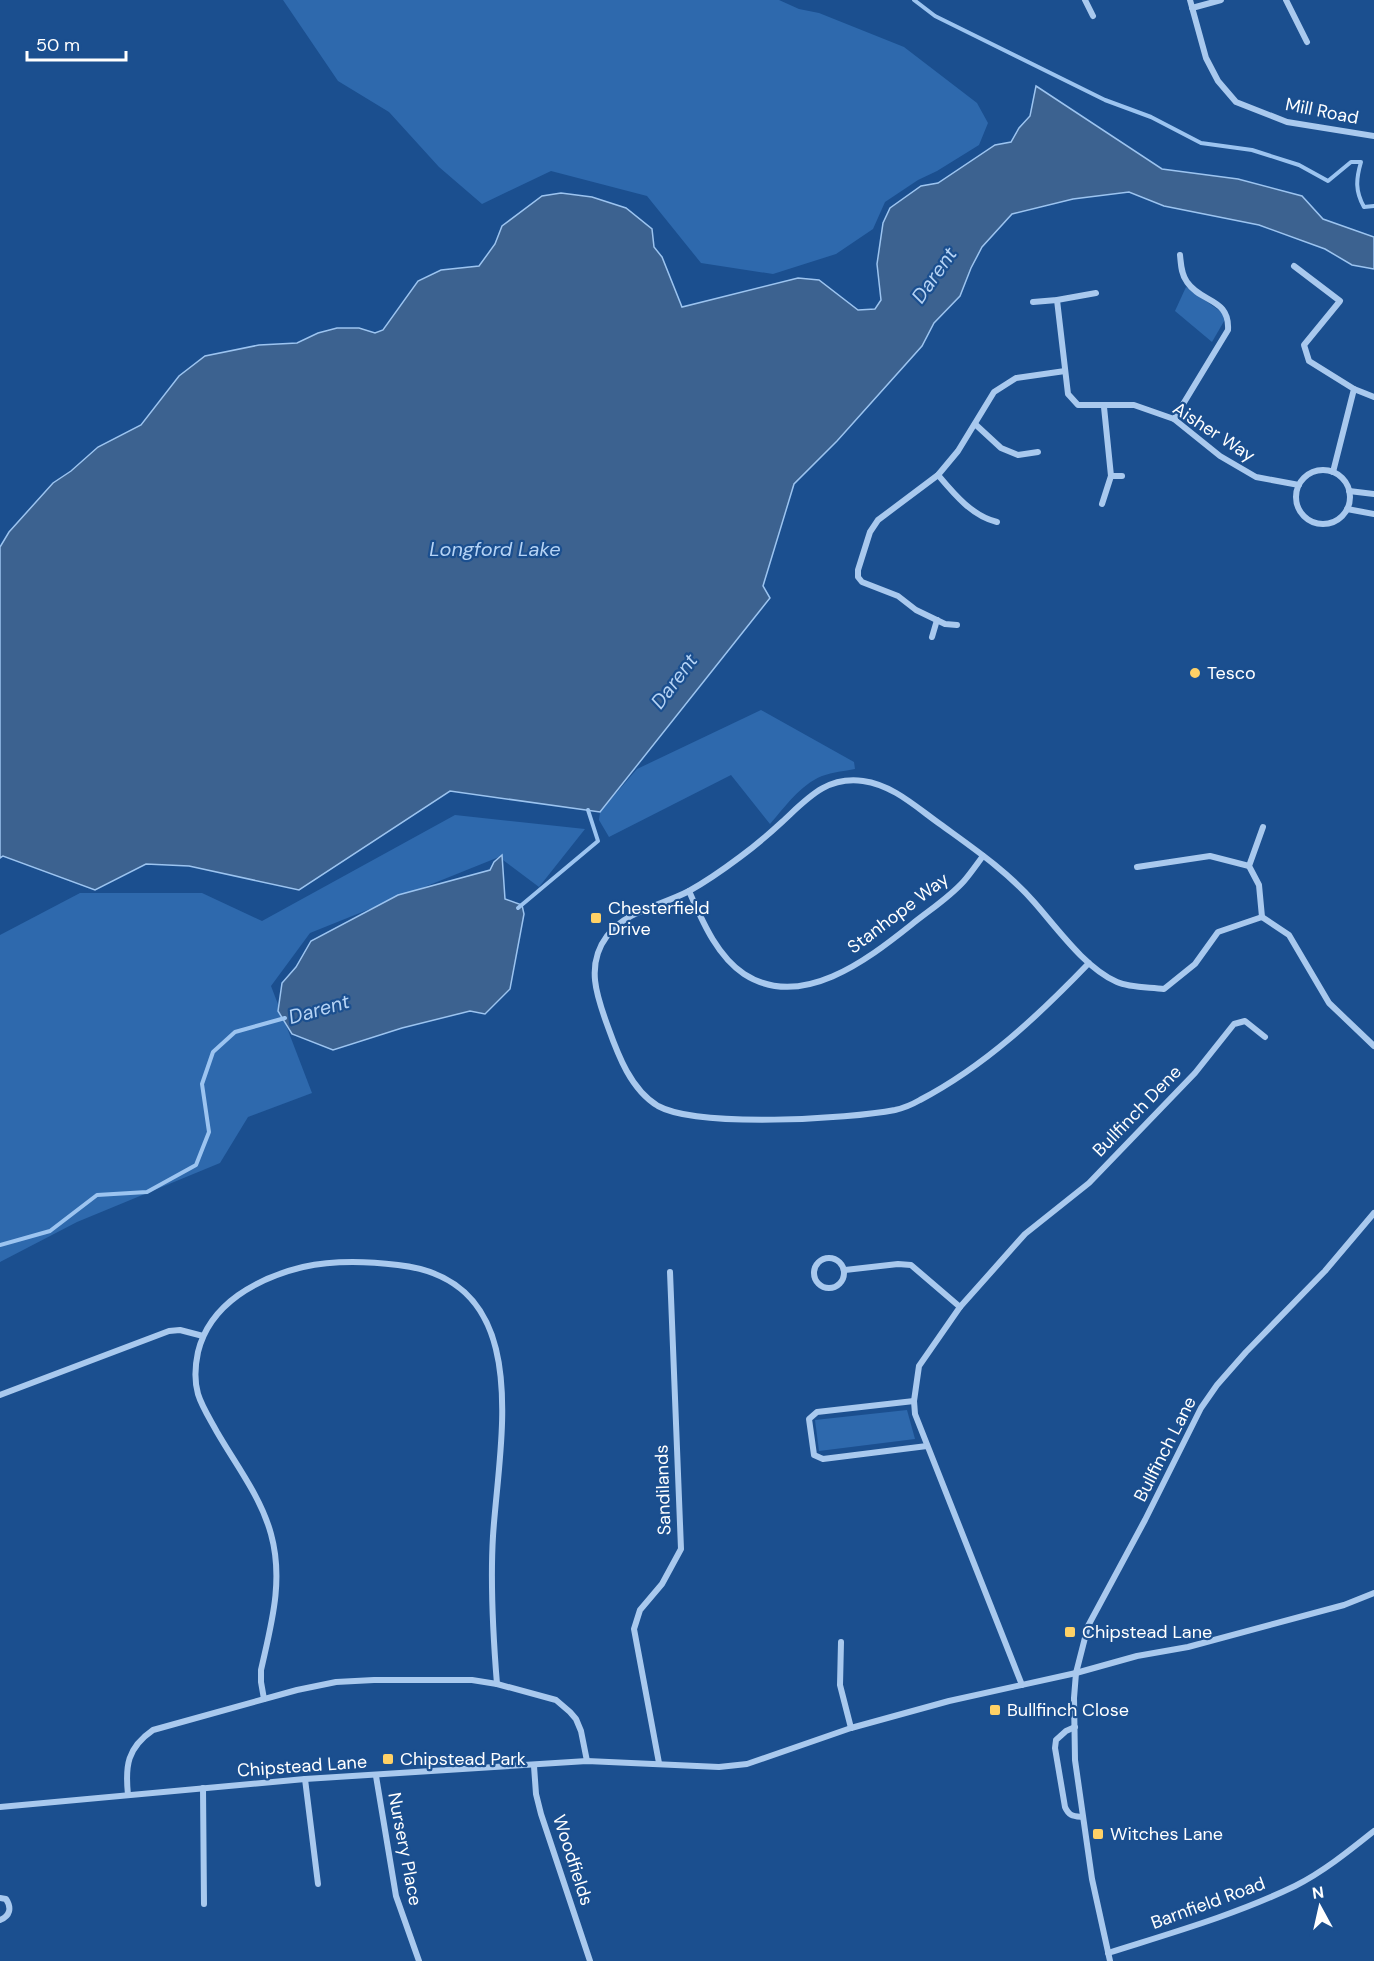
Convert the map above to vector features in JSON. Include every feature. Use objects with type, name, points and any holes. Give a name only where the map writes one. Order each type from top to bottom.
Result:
[{"type":"street","points":[[1085,0],[1093,16]]},
{"type":"street","name":"Mill Road","points":[[1190,0],[1206,58],[1218,81],[1236,102],[1287,122],[1374,136]]},
{"type":"street","points":[[1192,8],[1221,0]]},
{"type":"street","points":[[1286,0],[1307,42]]},
{"type":"street","points":[[1174,419],[1228,330],[1229,321],[1226,311],[1188,284],[1181,269],[1180,255]]},
{"type":"street","points":[[1294,266],[1340,301],[1304,345],[1309,361],[1354,390],[1374,397]]},
{"type":"street","points":[[1033,302],[1096,293]]},
{"type":"street","name":"Aisher Way","points":[[1057,300],[1068,394],[1078,405],[1104,407],[1119,404],[1134,405],[1174,419],[1220,456],[1256,477],[1299,485]]},
{"type":"street","points":[[957,625],[945,624],[916,610],[898,596],[862,582],[858,577],[858,570],[870,532],[878,520],[938,475],[958,451],[994,392],[1016,378],[1065,371]]},
{"type":"street","points":[[1333,472],[1354,390]]},
{"type":"street","points":[[1102,504],[1111,476],[1104,407]]},
{"type":"street","points":[[975,424],[996,446],[1018,455],[1038,452]]},
{"type":"street","points":[[1314,471],[1333,472],[1342,478],[1349,491],[1347,509],[1338,520],[1327,524],[1314,523],[1301,514],[1297,506],[1296,496],[1299,485],[1305,476],[1314,471]]},
{"type":"street","points":[[938,475],[955,494],[984,519],[997,522]]},
{"type":"street","points":[[1111,476],[1122,476]]},
{"type":"street","points":[[1349,491],[1374,494]]},
{"type":"street","points":[[1347,509],[1374,514]]},
{"type":"street","points":[[932,637],[937,620]]},
{"type":"street","points":[[1089,963],[1026,1025],[999,1048],[952,1081],[899,1110],[770,1119],[737,1119],[683,1113],[661,1108],[646,1097],[632,1081],[610,1033],[597,995],[594,975],[605,939],[617,925],[628,917],[689,891],[768,835],[803,800],[818,789],[844,780],[875,783],[893,791],[983,855],[1032,899],[1089,963],[1118,983],[1164,989],[1196,964],[1218,932],[1262,917]]},
{"type":"street","points":[[1249,867],[1263,827]]},
{"type":"street","name":"Stanhope Way","points":[[689,891],[705,926],[733,965],[744,974],[762,983],[796,986],[809,984],[846,971],[884,946],[957,887],[983,855]]},
{"type":"street","points":[[1137,867],[1210,856],[1249,867],[1259,885],[1262,917]]},
{"type":"street","points":[[1262,917],[1289,935],[1329,1003],[1374,1046]]},
{"type":"street","name":"Bullfinch Dene","points":[[960,1307],[1025,1234],[1089,1184],[1195,1073],[1234,1024],[1245,1022],[1265,1037]]},
{"type":"street","name":"Bullfinch Lane","points":[[1076,1673],[1088,1626],[1145,1520],[1201,1408],[1217,1385],[1246,1352],[1325,1271],[1374,1213]]},
{"type":"street","points":[[833,1258],[842,1264],[844,1270],[843,1279],[835,1288],[828,1289],[821,1286],[814,1278],[816,1266],[822,1260],[833,1258]]},
{"type":"street","points":[[264,1699],[261,1670],[277,1588],[271,1535],[260,1506],[203,1407],[198,1394],[195,1372],[203,1336],[212,1320],[227,1302],[244,1291],[293,1270],[322,1263],[382,1263],[413,1266],[433,1272],[465,1293],[478,1307],[494,1338],[502,1380],[491,1567],[497,1684]]},
{"type":"street","points":[[844,1270],[898,1264],[911,1265],[960,1307],[919,1366],[914,1401],[915,1414],[1022,1685]]},
{"type":"street","name":"Sandilands","points":[[659,1763],[634,1629],[640,1610],[662,1584],[681,1549],[670,1272]]},
{"type":"street","points":[[0,1395],[169,1331],[180,1330],[203,1336]]},
{"type":"street","points":[[914,1401],[817,1412],[809,1419],[814,1455],[823,1459],[927,1446]]},
{"type":"street","name":"Chipstead Lane","points":[[0,1807],[305,1779],[587,1761],[719,1767],[747,1764],[851,1728],[949,1701],[1076,1673],[1137,1656],[1188,1647],[1344,1605],[1374,1593]]},
{"type":"street","points":[[841,1642],[840,1685],[851,1728]]},
{"type":"street","points":[[1076,1673],[1075,1760],[1092,1879],[1110,1961]]},
{"type":"street","points":[[128,1795],[126,1774],[131,1752],[139,1739],[153,1730],[297,1690],[336,1682],[472,1680],[497,1684],[556,1700],[576,1719],[587,1761]]},
{"type":"street","points":[[1075,1727],[1056,1740],[1054,1748],[1065,1807],[1072,1816],[1082,1817]]},
{"type":"street","name":"Woodfields","points":[[534,1766],[536,1794],[541,1814],[590,1961]]},
{"type":"street","name":"Nursery Place","points":[[376,1776],[396,1896],[417,1960]]},
{"type":"street","points":[[305,1779],[318,1884]]},
{"type":"street","points":[[202,1788],[204,1904]]},
{"type":"street","name":"Barnfield Road","points":[[1108,1953],[1248,1907],[1297,1885],[1347,1853],[1374,1831]]},
{"type":"street","points":[[0,1898],[6,1899],[9,1904],[9,1914],[0,1920]]},
{"type":"shaded area","points":[[283,0],[779,0],[799,9],[819,13],[904,47],[977,103],[988,123],[979,145],[885,202],[873,229],[836,254],[773,274],[701,263],[647,196],[551,171],[482,204],[439,167],[389,112],[338,81]]},
{"type":"shaded area","points":[[1186,287],[1227,316],[1212,342],[1175,311]]},
{"type":"shaded area","points":[[761,710],[854,762],[855,769],[814,780],[793,797],[770,824],[731,775],[609,837],[599,820],[600,812],[637,769]]},
{"type":"shaded area","points":[[455,815],[585,829],[539,887],[499,857],[310,933],[271,986],[312,1093],[248,1117],[220,1163],[77,1222],[0,1262],[0,935],[80,893],[202,893],[262,921]]},
{"type":"shaded area","points":[[907,1410],[915,1439],[819,1451],[815,1420]]},
{"type":"water","name":"Longford Lake","points":[[1036,86],[1162,169],[1238,179],[1302,196],[1323,219],[1374,237],[1374,269],[1352,265],[1325,249],[1259,225],[1164,206],[1129,192],[1073,199],[1012,214],[982,247],[960,296],[934,323],[922,346],[837,441],[794,484],[763,586],[770,598],[600,812],[450,791],[299,890],[189,866],[146,864],[95,890],[3,856],[0,858],[0,547],[9,532],[53,483],[71,471],[98,447],[141,425],[179,376],[205,356],[259,345],[297,343],[318,333],[337,328],[359,328],[375,333],[383,330],[418,281],[441,270],[479,266],[495,244],[502,226],[542,196],[561,193],[592,197],[626,208],[652,229],[654,247],[662,257],[682,307],[798,278],[819,280],[858,310],[875,309],[881,300],[877,264],[883,223],[890,208],[921,186],[938,183],[995,145],[1011,142],[1019,128],[1030,116]]},
{"type":"water","points":[[502,855],[505,899],[522,905],[524,914],[510,989],[485,1014],[470,1011],[402,1028],[333,1050],[292,1034],[278,1011],[282,983],[296,967],[311,941],[398,895],[490,870],[494,862]]},
{"type":"waterway","points":[[914,0],[935,16],[1105,100],[1151,117],[1201,143],[1252,150],[1299,165],[1328,181],[1351,162],[1361,162],[1357,179],[1359,196],[1364,207],[1374,206]]},
{"type":"waterway","name":"Darent","points":[[518,908],[598,841],[588,810]]},
{"type":"waterway","name":"Darent","points":[[0,1245],[50,1231],[97,1195],[147,1192],[196,1165],[209,1132],[202,1084],[213,1052],[235,1032],[285,1018]]},
{"type":"place","name":"Tesco","points":[[1195,673]]},
{"type":"place","name":"Chesterfield Drive","points":[[596,918]]},
{"type":"place","name":"Chipstead Lane","points":[[1070,1632]]},
{"type":"place","name":"Bullfinch Close","points":[[995,1710]]},
{"type":"place","name":"Chipstead Park","points":[[388,1759]]},
{"type":"place","name":"Witches Lane","points":[[1098,1834]]}]
